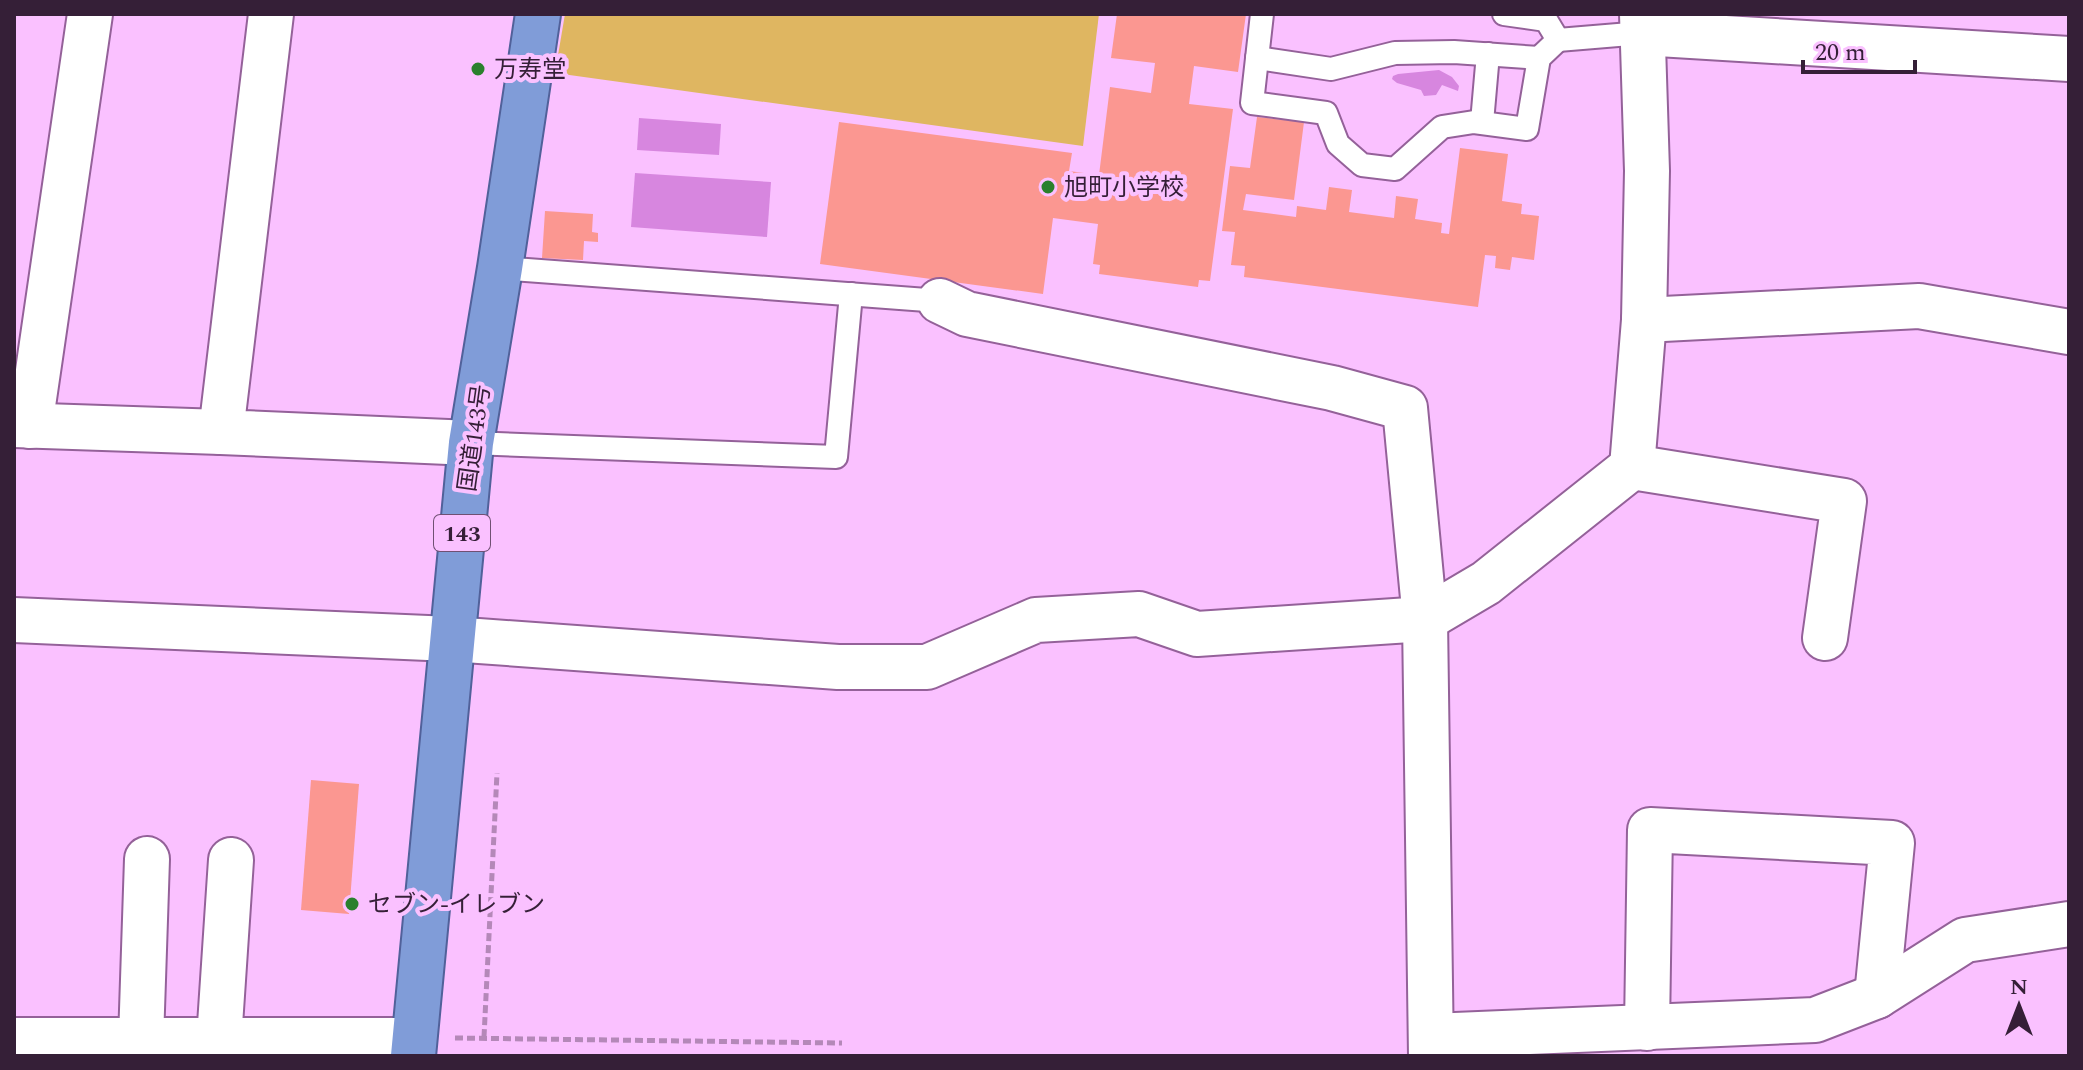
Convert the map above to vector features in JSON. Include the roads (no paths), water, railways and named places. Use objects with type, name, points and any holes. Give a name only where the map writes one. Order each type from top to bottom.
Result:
[{"type":"highway","name":"国道143号","points":[[414,1048],[471,443],[538,14]]},
{"type":"street","points":[[90,14],[22,425],[471,443]]},
{"type":"street","points":[[221,432],[271,14]]},
{"type":"street","points":[[14,620],[451,639],[838,667],[927,667],[1036,620],[1139,614],[1197,634],[1425,619],[1486,583],[1632,467],[1644,320],[1647,171],[1642,24],[2069,59]]},
{"type":"street","points":[[940,301],[967,314],[1332,388],[1405,408],[1425,619],[1431,1046],[1647,1028],[1815,1020],[1877,996],[1965,940],[2069,924]]},
{"type":"street","points":[[1644,320],[1919,306],[2069,332]]},
{"type":"street","points":[[1632,467],[1844,501],[1825,638]]},
{"type":"street","points":[[1647,1028],[1650,830],[1892,843],[1877,996]]},
{"type":"street","points":[[141,1040],[147,859]]},
{"type":"street","points":[[219,1040],[231,860]]},
{"type":"street","points":[[14,1040],[219,1040],[414,1048]]},
{"type":"lane","points":[[1262,14],[1252,103],[1326,113],[1338,144],[1362,165],[1395,169],[1442,127],[1482,122],[1527,129],[1539,58],[1558,40],[1589,37],[1642,24]]},
{"type":"lane","points":[[1504,14],[1546,20],[1558,40]]},
{"type":"lane","points":[[1589,37],[1591,14]]},
{"type":"lane","points":[[1257,58],[1331,69],[1395,53],[1539,58]]},
{"type":"lane","points":[[1482,122],[1488,54]]},
{"type":"lane","points":[[500,268],[940,301]]},
{"type":"lane","points":[[471,443],[836,457],[851,294]]},
{"type":"place","name":"万寿堂","points":[[478,69]]},
{"type":"place","name":"旭町小学校","points":[[1048,187]]},
{"type":"place","name":"セブン-イレブン","points":[[352,904]]}]
